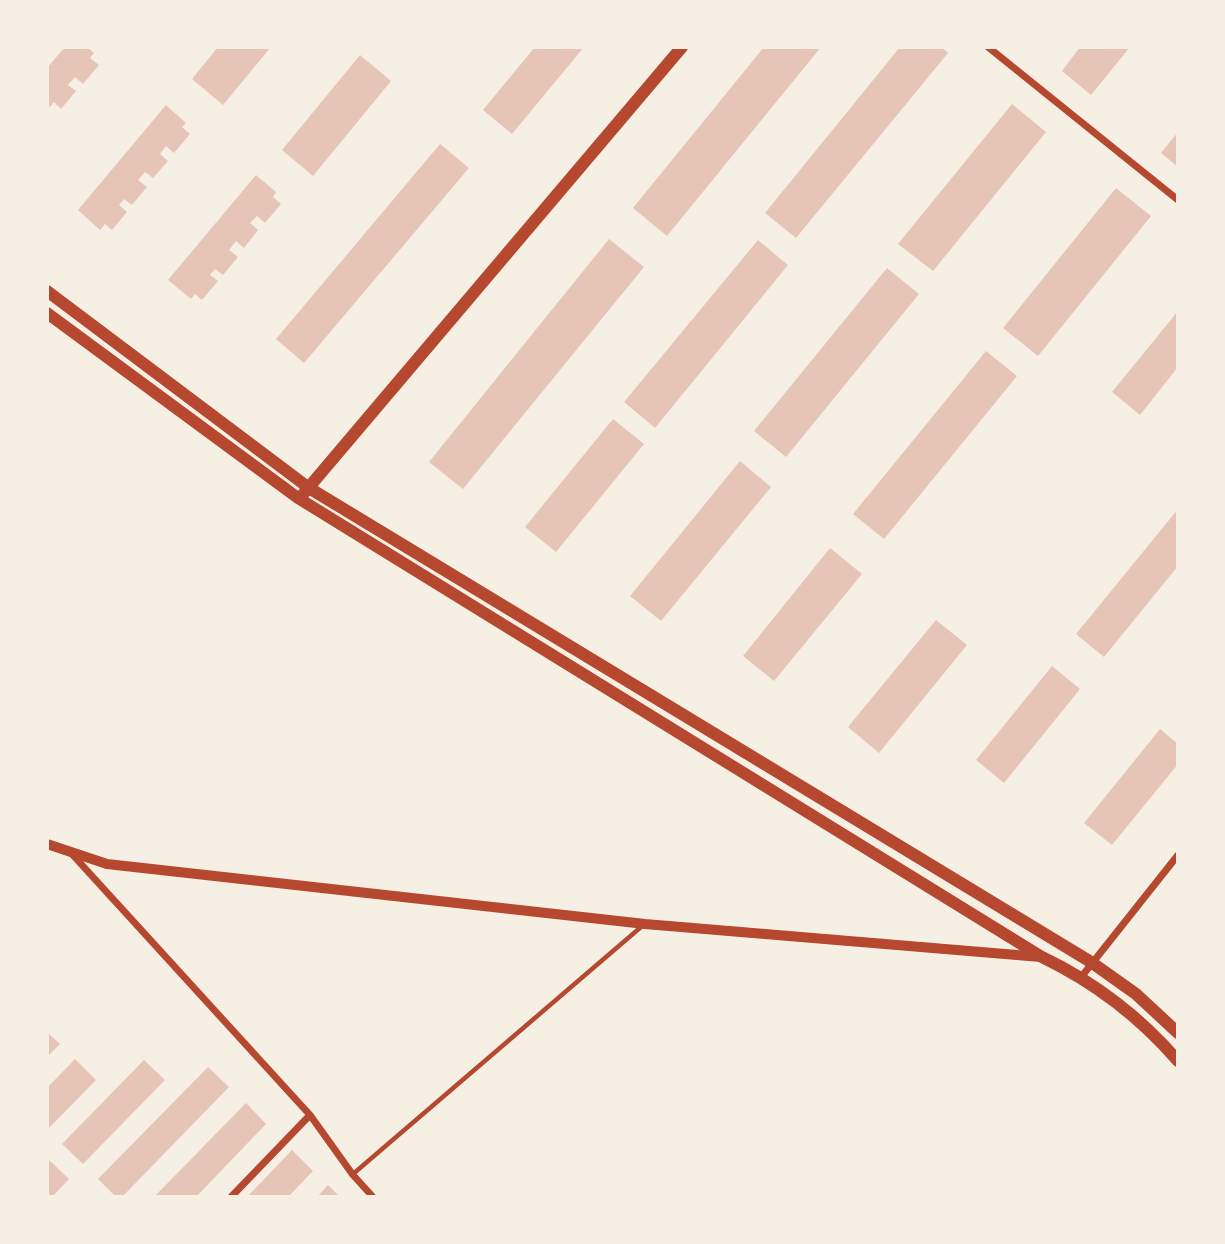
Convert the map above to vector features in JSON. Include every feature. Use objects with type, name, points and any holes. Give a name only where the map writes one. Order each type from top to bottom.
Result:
[{"type":"main road","points":[[298,498],[682,47]]},
{"type":"main road","points":[[47,291],[309,488],[1091,962],[1136,994],[1178,1034]]},
{"type":"main road","points":[[47,313],[298,498],[1042,957],[1082,976],[1136,1019],[1178,1061]]},
{"type":"street","points":[[988,47],[1178,200]]},
{"type":"street","points":[[47,844],[107,864],[645,923],[1042,957]]},
{"type":"street","points":[[70,852],[310,1115],[352,1175],[373,1197]]},
{"type":"street","points":[[1082,976],[1178,855]]},
{"type":"street","points":[[232,1197],[310,1115]]},
{"type":"lane","points":[[352,1175],[645,923]]},
{"type":"building","points":[[65,47],[87,47],[94,53],[90,58],[99,65],[83,84],[75,77],[68,85],[76,91],[61,109],[54,102],[47,110],[47,68]]},
{"type":"building","points":[[218,47],[271,47],[223,105],[192,79]]},
{"type":"building","points":[[535,47],[584,47],[512,134],[483,110]]},
{"type":"building","points":[[764,47],[821,47],[667,236],[633,208]]},
{"type":"building","points":[[900,47],[941,47],[948,53],[796,238],[765,213]]},
{"type":"building","points":[[1080,47],[1130,47],[1091,95],[1062,71]]},
{"type":"building","points":[[360,55],[391,81],[313,176],[282,150]]},
{"type":"building","points":[[1012,104],[1046,132],[933,271],[898,244]]},
{"type":"building","points":[[166,105],[186,123],[182,127],[190,134],[174,153],[166,146],[160,154],[168,161],[153,178],[145,172],[138,180],[147,187],[132,205],[124,199],[119,205],[127,212],[112,230],[105,224],[100,230],[78,210]]},
{"type":"building","points":[[1178,132],[1178,167],[1161,153]]},
{"type":"building","points":[[440,144],[469,168],[304,363],[276,339]]},
{"type":"building","points":[[256,175],[276,192],[273,197],[281,204],[265,223],[257,216],[250,223],[258,230],[244,248],[236,241],[229,250],[238,257],[223,275],[215,269],[210,275],[218,281],[202,300],[195,294],[191,299],[168,280]]},
{"type":"building","points":[[1116,188],[1151,216],[1038,356],[1003,328]]},
{"type":"building","points":[[609,239],[644,267],[463,489],[429,462]]},
{"type":"building","points":[[758,240],[788,265],[655,428],[624,402]]},
{"type":"building","points":[[887,268],[919,294],[786,457],[754,431]]},
{"type":"building","points":[[1178,311],[1178,367],[1140,415],[1112,392]]},
{"type":"building","points":[[986,351],[1017,376],[884,539],[853,514]]},
{"type":"building","points":[[613,419],[644,444],[556,552],[525,527]]},
{"type":"building","points":[[740,461],[771,487],[661,621],[630,596]]},
{"type":"building","points":[[1178,509],[1178,566],[1104,657],[1076,634]]},
{"type":"building","points":[[830,548],[862,574],[774,681],[743,656]]},
{"type":"building","points":[[936,620],[967,645],[879,753],[848,727]]},
{"type":"building","points":[[1052,666],[1080,689],[1004,783],[976,760]]},
{"type":"building","points":[[1160,729],[1178,744],[1178,764],[1112,845],[1084,823]]},
{"type":"building","points":[[47,1032],[60,1044],[47,1057]]},
{"type":"building","points":[[75,1059],[96,1080],[47,1130],[47,1088]]},
{"type":"building","points":[[144,1060],[165,1080],[83,1164],[62,1144]]},
{"type":"building","points":[[208,1067],[229,1087],[122,1197],[116,1197],[98,1179]]},
{"type":"building","points":[[246,1103],[266,1124],[196,1197],[154,1197]]},
{"type":"building","points":[[292,1150],[313,1171],[288,1197],[247,1197]]},
{"type":"building","points":[[47,1158],[69,1179],[52,1197],[47,1197]]},
{"type":"building","points":[[328,1185],[340,1197],[317,1197]]}]
